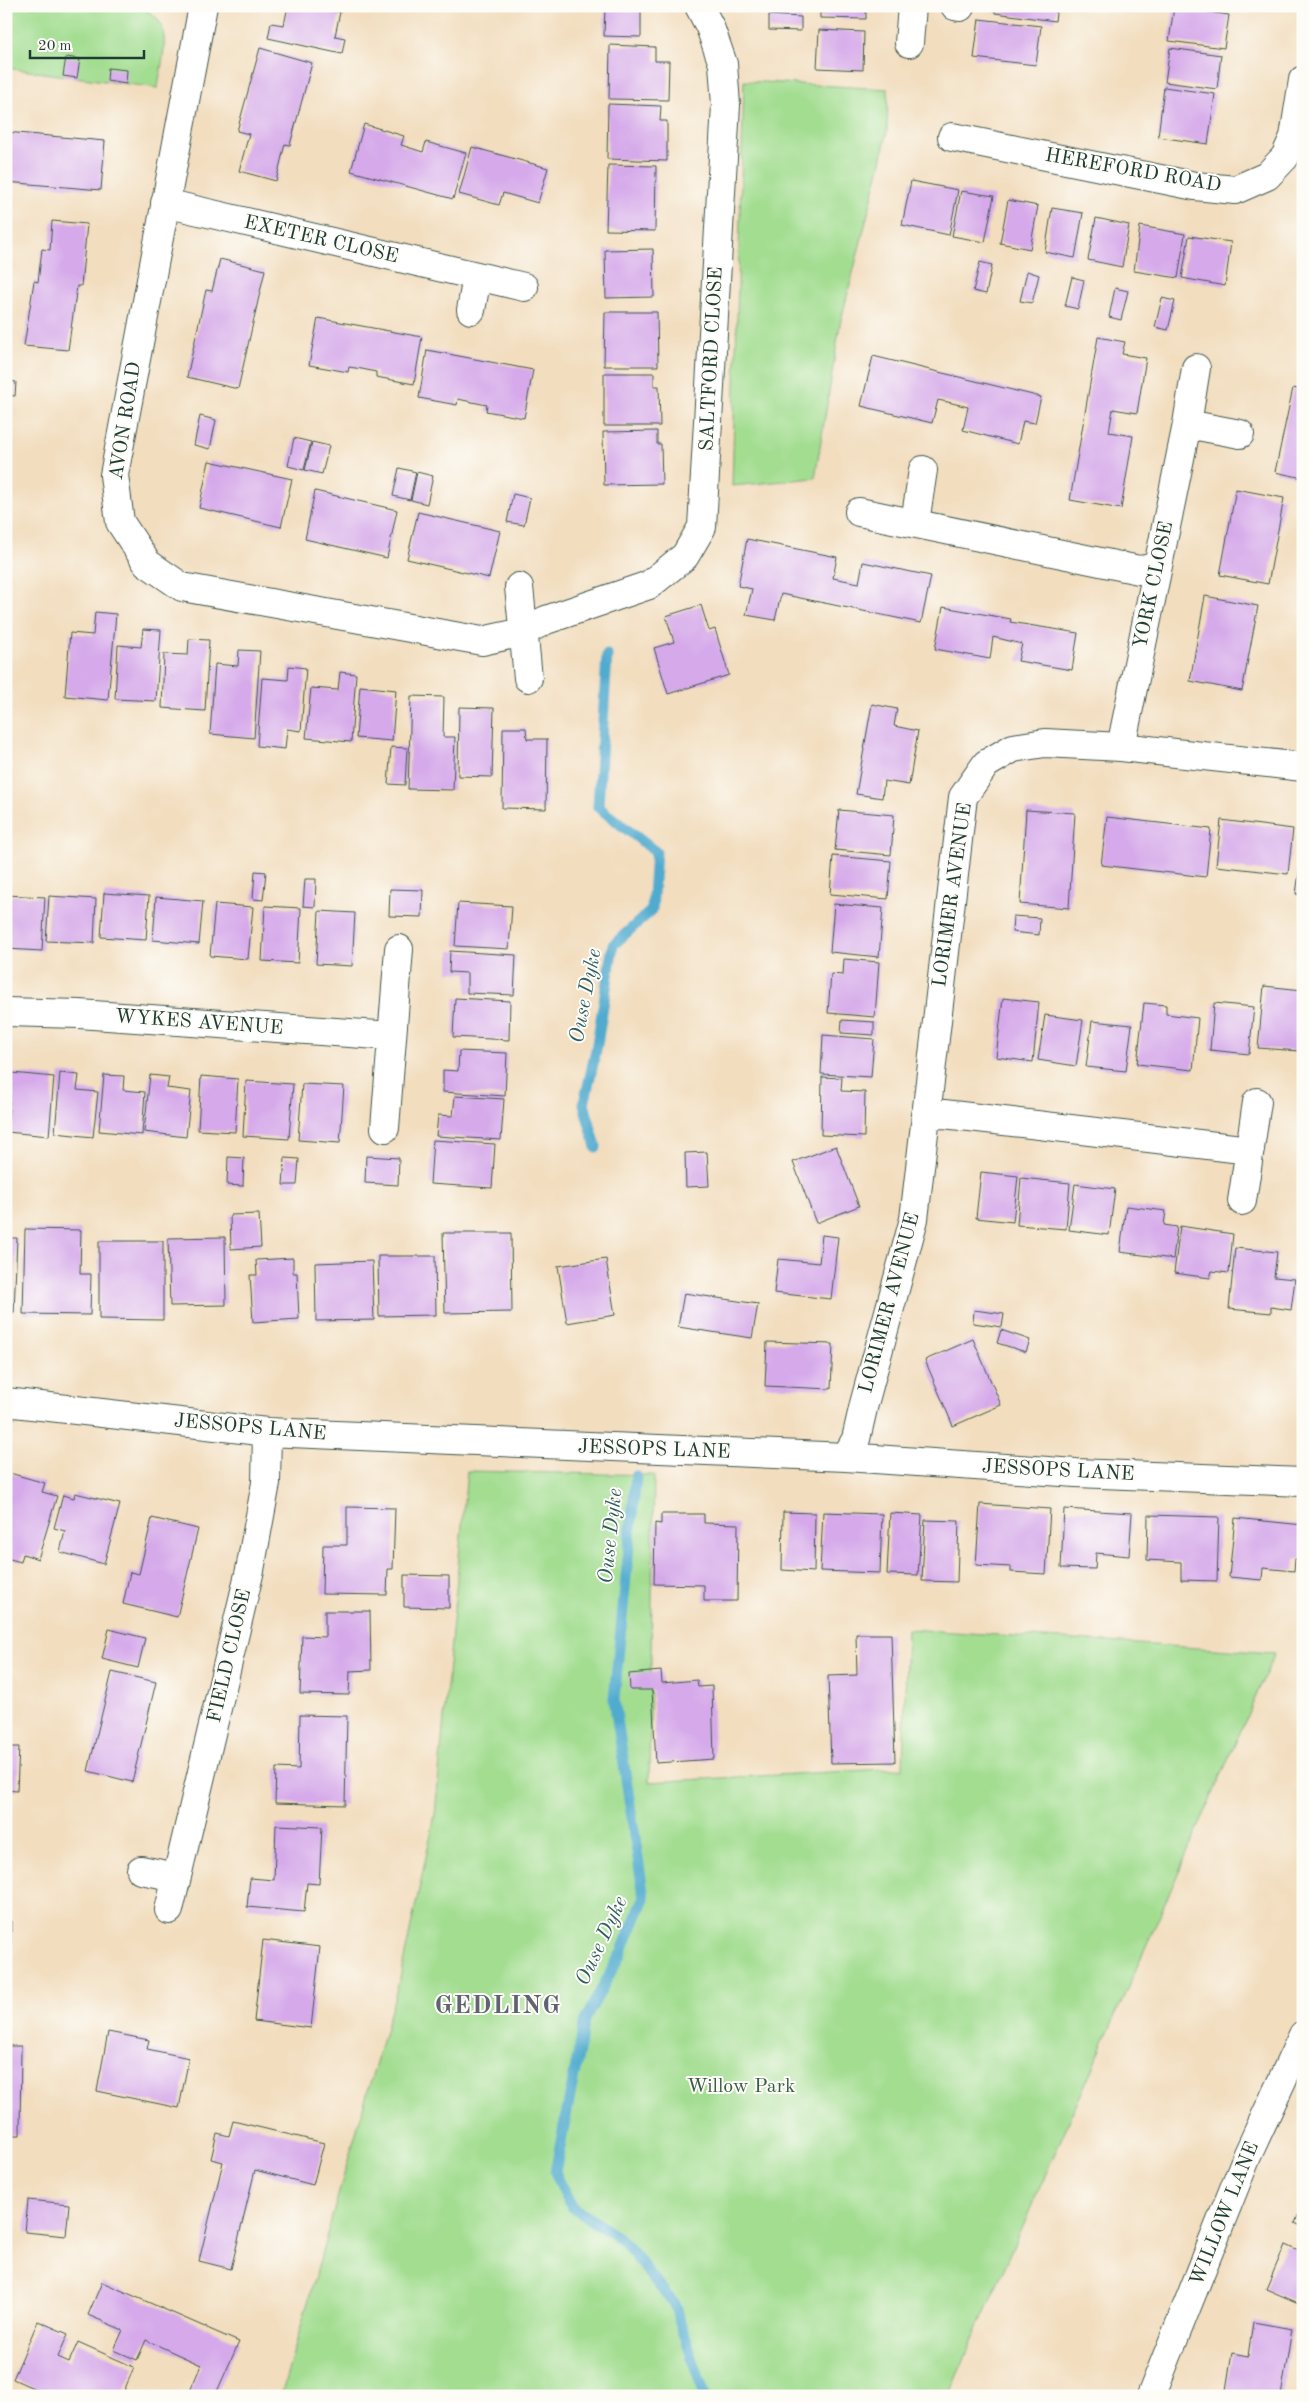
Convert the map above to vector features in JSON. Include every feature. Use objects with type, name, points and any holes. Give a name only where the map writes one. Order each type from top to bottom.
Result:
[{"type":"street","name":"AVON ROAD","points":[[203,6],[114,475],[120,522],[146,563],[182,587],[482,641],[534,626]]},
{"type":"street","name":"SALTFORD CLOSE","points":[[534,626],[649,585],[685,556],[702,527],[726,105],[723,64],[710,27],[699,6]]},
{"type":"street","points":[[909,43],[912,6]]},
{"type":"street","points":[[955,6],[960,7]]},
{"type":"street","name":"HEREFORD ROAD","points":[[952,137],[1195,186],[1235,190],[1267,176],[1286,157],[1294,137],[1303,80]]},
{"type":"street","name":"EXETER CLOSE","points":[[165,203],[524,287]]},
{"type":"street","points":[[471,310],[477,277]]},
{"type":"street","name":"YORK CLOSE","points":[[1120,747],[1187,424],[1196,368]]},
{"type":"street","points":[[1187,424],[1240,434]]},
{"type":"street","points":[[915,522],[923,470]]},
{"type":"street","points":[[859,512],[915,522],[1139,570],[1157,567]]},
{"type":"street","points":[[519,587],[534,626],[528,678]]},
{"type":"street","name":"LORIMER AVENUE","points":[[846,1457],[856,1439],[914,1219],[963,797],[986,764],[1014,748],[1045,743],[1120,747],[1303,768]]},
{"type":"street","points":[[385,1128],[399,949]]},
{"type":"street","name":"WYKES AVENUE","points":[[6,1012],[78,1014],[392,1036]]},
{"type":"street","points":[[1242,1202],[1257,1102]]},
{"type":"street","points":[[925,1115],[944,1114],[1250,1150]]},
{"type":"street","name":"JESSOPS LANE","points":[[6,1402],[266,1432],[846,1457],[1076,1473],[1303,1482]]},
{"type":"street","name":"FIELD CLOSE","points":[[169,1910],[250,1570],[266,1483],[266,1432]]},
{"type":"street","points":[[141,1870],[177,1877]]},
{"type":"street","name":"WILLOW LANE","points":[[1151,2396],[1247,2156],[1303,2035]]},
{"type":"green space","points":[[6,6],[131,6],[146,10],[156,17],[162,26],[164,37],[158,88],[6,68]]},
{"type":"green space","points":[[744,81],[888,89],[887,131],[881,162],[840,324],[815,478],[732,486]]},
{"type":"green space","name":"Willow Park","points":[[467,1471],[654,1475],[649,1782],[903,1768],[907,1629],[1275,1653],[948,2396],[281,2396],[400,1978],[435,1815]]},
{"type":"building","points":[[288,6],[314,6],[340,12],[335,36],[345,38],[342,54],[268,38],[271,23],[284,25]]},
{"type":"building","points":[[605,6],[641,6],[641,37],[604,36]]},
{"type":"building","points":[[820,6],[866,6],[866,19],[820,18]]},
{"type":"building","points":[[996,6],[1057,6],[1055,21],[995,13]]},
{"type":"building","points":[[1174,7],[1229,15],[1224,48],[1169,41]]},
{"type":"building","points":[[769,15],[801,17],[801,31],[769,30]]},
{"type":"building","points":[[979,19],[1041,26],[1036,65],[974,58]]},
{"type":"building","points":[[819,30],[864,32],[863,70],[817,68]]},
{"type":"building","points":[[610,45],[655,47],[655,61],[669,61],[668,100],[609,99]]},
{"type":"building","points":[[260,48],[312,63],[290,145],[285,144],[276,181],[239,171],[249,134],[237,131]]},
{"type":"building","points":[[1170,48],[1221,55],[1217,89],[1165,82]]},
{"type":"building","points":[[66,57],[80,59],[77,78],[63,76]]},
{"type":"building","points":[[108,68],[127,70],[126,84],[107,81]]},
{"type":"building","points":[[1164,87],[1215,94],[1208,144],[1158,137]]},
{"type":"building","points":[[608,104],[661,106],[660,121],[667,121],[667,161],[607,159]]},
{"type":"building","points":[[364,124],[404,136],[401,145],[423,152],[426,142],[466,153],[453,199],[351,171]]},
{"type":"building","points":[[6,132],[105,141],[101,190],[6,182]]},
{"type":"building","points":[[472,147],[548,168],[538,203],[503,193],[499,205],[459,194]]},
{"type":"building","points":[[608,165],[656,166],[655,231],[606,230]]},
{"type":"building","points":[[911,181],[958,190],[949,235],[902,225]]},
{"type":"building","points":[[961,191],[994,196],[985,242],[952,236]]},
{"type":"building","points":[[1008,200],[1038,206],[1030,249],[1000,243]]},
{"type":"building","points":[[1052,208],[1083,213],[1075,258],[1045,252]]},
{"type":"building","points":[[1096,218],[1129,225],[1122,267],[1088,260]]},
{"type":"building","points":[[52,221],[87,224],[81,286],[77,286],[68,350],[24,346],[34,281],[38,282],[42,249],[50,250]]},
{"type":"building","points":[[1140,226],[1185,234],[1178,278],[1134,271]]},
{"type":"building","points":[[1189,236],[1231,242],[1225,286],[1182,278]]},
{"type":"building","points":[[653,249],[654,297],[606,298],[605,250]]},
{"type":"building","points":[[220,259],[265,270],[238,389],[187,377],[206,290],[212,291]]},
{"type":"building","points":[[980,262],[992,265],[986,294],[973,291]]},
{"type":"building","points":[[1027,271],[1039,275],[1032,303],[1020,301]]},
{"type":"building","points":[[1072,277],[1084,280],[1078,309],[1065,306]]},
{"type":"building","points":[[1115,288],[1128,291],[1121,320],[1109,317]]},
{"type":"building","points":[[1162,298],[1175,301],[1168,330],[1155,327]]},
{"type":"building","points":[[605,312],[657,312],[658,366],[604,366]]},
{"type":"building","points":[[318,318],[422,337],[414,384],[376,377],[376,372],[362,369],[349,367],[348,372],[309,365]]},
{"type":"building","points":[[1098,337],[1125,342],[1122,354],[1146,358],[1137,413],[1113,409],[1109,432],[1133,436],[1121,509],[1070,500]]},
{"type":"building","points":[[427,350],[533,370],[524,418],[486,411],[487,405],[458,399],[457,405],[419,398]]},
{"type":"building","points":[[873,356],[1041,397],[1035,423],[1023,421],[1018,444],[963,430],[968,407],[952,403],[938,400],[932,423],[861,406]]},
{"type":"building","points":[[604,373],[654,373],[654,386],[659,386],[660,426],[604,426]]},
{"type":"building","points":[[6,381],[16,382],[15,396],[6,395]]},
{"type":"building","points":[[1293,388],[1303,390],[1303,478],[1275,472]]},
{"type":"building","points":[[200,416],[216,420],[210,449],[194,445]]},
{"type":"building","points":[[657,431],[657,444],[661,444],[662,484],[604,485],[603,432]]},
{"type":"building","points":[[294,438],[311,442],[304,470],[288,466]]},
{"type":"building","points":[[312,442],[329,446],[322,474],[305,470]]},
{"type":"building","points":[[209,461],[292,479],[281,527],[199,508]]},
{"type":"building","points":[[399,468],[416,472],[410,500],[393,496]]},
{"type":"building","points":[[417,472],[433,476],[427,504],[411,500]]},
{"type":"building","points":[[1236,489],[1284,498],[1268,584],[1220,575]]},
{"type":"building","points":[[315,491],[397,510],[387,558],[305,539]]},
{"type":"building","points":[[513,494],[530,498],[524,525],[507,522]]},
{"type":"building","points":[[418,512],[500,531],[489,578],[407,559]]},
{"type":"building","points":[[747,539],[837,557],[833,578],[859,583],[863,562],[931,576],[921,623],[781,594],[775,620],[746,615],[752,589],[738,586]]},
{"type":"building","points":[[1205,596],[1258,606],[1242,691],[1190,681]]},
{"type":"building","points":[[701,605],[709,631],[715,629],[729,675],[668,694],[654,648],[674,642],[666,616]]},
{"type":"building","points":[[943,607],[1011,619],[1010,622],[1078,633],[1072,670],[1018,661],[1022,644],[993,637],[990,659],[935,649]]},
{"type":"building","points":[[95,612],[116,614],[108,700],[65,696],[70,633],[93,635]]},
{"type":"building","points":[[143,629],[161,630],[156,701],[115,699],[118,645],[141,647]]},
{"type":"building","points":[[189,639],[209,640],[205,711],[162,708],[164,654],[188,655]]},
{"type":"building","points":[[239,650],[260,651],[254,738],[210,734],[215,664],[238,666]]},
{"type":"building","points":[[289,666],[306,668],[301,731],[287,729],[285,749],[257,746],[262,678],[288,680]]},
{"type":"building","points":[[340,672],[356,674],[351,742],[306,738],[311,688],[338,690]]},
{"type":"building","points":[[360,686],[396,690],[392,741],[356,738]]},
{"type":"building","points":[[411,696],[444,697],[443,737],[455,737],[453,790],[408,789]]},
{"type":"building","points":[[872,704],[897,709],[894,726],[918,731],[909,785],[884,781],[882,798],[856,794]]},
{"type":"building","points":[[459,707],[494,708],[492,777],[458,776]]},
{"type":"building","points":[[503,728],[526,728],[527,739],[547,739],[546,809],[502,808]]},
{"type":"building","points":[[391,747],[407,748],[405,785],[388,784]]},
{"type":"building","points":[[839,810],[894,815],[891,855],[835,850]]},
{"type":"building","points":[[1026,810],[1075,813],[1069,908],[1020,904]]},
{"type":"building","points":[[1107,817],[1211,829],[1206,877],[1101,865]]},
{"type":"building","points":[[1221,820],[1293,829],[1288,874],[1216,866]]},
{"type":"building","points":[[1303,851],[1303,895],[1296,894]]},
{"type":"building","points":[[833,856],[891,861],[888,899],[830,894]]},
{"type":"building","points":[[255,871],[266,872],[263,900],[253,899]]},
{"type":"building","points":[[305,879],[316,879],[315,907],[303,906]]},
{"type":"building","points":[[390,889],[423,890],[422,917],[389,916]]},
{"type":"building","points":[[104,893],[149,896],[146,940],[101,937]]},
{"type":"building","points":[[6,895],[45,897],[42,951],[6,949]]},
{"type":"building","points":[[49,896],[96,899],[94,943],[46,941]]},
{"type":"building","points":[[156,897],[203,901],[199,944],[153,940]]},
{"type":"building","points":[[458,903],[512,906],[509,949],[455,946]]},
{"type":"building","points":[[215,904],[253,907],[248,959],[210,956]]},
{"type":"building","points":[[834,904],[883,908],[879,957],[830,952]]},
{"type":"building","points":[[265,906],[301,908],[298,963],[262,961]]},
{"type":"building","points":[[319,911],[355,913],[352,966],[316,964]]},
{"type":"building","points":[[1013,916],[1040,918],[1039,935],[1012,932]]},
{"type":"building","points":[[450,951],[516,955],[514,995],[467,993],[467,973],[449,972]]},
{"type":"building","points":[[844,959],[879,962],[875,1017],[828,1013],[831,974],[843,975]]},
{"type":"building","points":[[1264,986],[1303,990],[1300,1051],[1258,1048]]},
{"type":"building","points":[[455,998],[510,1001],[509,1040],[453,1037]]},
{"type":"building","points":[[1003,998],[1039,1002],[1033,1062],[996,1057]]},
{"type":"building","points":[[1144,1003],[1166,1005],[1166,1014],[1198,1018],[1193,1070],[1137,1064]]},
{"type":"building","points":[[1214,1003],[1254,1007],[1249,1054],[1210,1050]]},
{"type":"building","points":[[1045,1015],[1083,1020],[1076,1066],[1038,1060]]},
{"type":"building","points":[[842,1020],[874,1022],[874,1035],[841,1033]]},
{"type":"building","points":[[1092,1021],[1132,1025],[1126,1071],[1086,1067]]},
{"type":"building","points":[[823,1035],[874,1039],[871,1077],[821,1074]]},
{"type":"building","points":[[459,1051],[507,1053],[505,1096],[443,1092],[443,1070],[458,1071]]},
{"type":"building","points":[[12,1073],[54,1077],[49,1136],[7,1132]]},
{"type":"building","points":[[60,1073],[79,1075],[77,1090],[98,1092],[93,1137],[55,1133]]},
{"type":"building","points":[[104,1075],[124,1076],[123,1090],[145,1092],[142,1135],[99,1131]]},
{"type":"building","points":[[150,1075],[169,1077],[167,1088],[191,1091],[186,1137],[144,1132]]},
{"type":"building","points":[[201,1076],[238,1079],[235,1132],[198,1130]]},
{"type":"building","points":[[822,1077],[842,1078],[841,1091],[865,1092],[864,1137],[821,1135]]},
{"type":"building","points":[[246,1081],[293,1084],[289,1139],[243,1136]]},
{"type":"building","points":[[302,1084],[344,1086],[340,1143],[298,1140]]},
{"type":"building","points":[[455,1096],[504,1099],[501,1140],[436,1136],[438,1115],[453,1116]]},
{"type":"building","points":[[433,1140],[495,1144],[492,1188],[430,1184]]},
{"type":"building","points":[[836,1146],[859,1206],[816,1223],[793,1162]]},
{"type":"building","points":[[707,1152],[709,1186],[686,1187],[685,1153]]},
{"type":"building","points":[[366,1156],[399,1158],[398,1185],[365,1183]]},
{"type":"building","points":[[228,1157],[244,1158],[243,1186],[227,1185]]},
{"type":"building","points":[[285,1158],[299,1159],[297,1185],[283,1185]]},
{"type":"building","points":[[981,1172],[1018,1176],[1013,1222],[976,1218]]},
{"type":"building","points":[[1021,1178],[1070,1183],[1066,1229],[1017,1225]]},
{"type":"building","points":[[1075,1184],[1115,1189],[1109,1235],[1069,1230]]},
{"type":"building","points":[[1126,1206],[1166,1211],[1164,1225],[1177,1227],[1173,1259],[1120,1252]]},
{"type":"building","points":[[259,1214],[261,1247],[231,1249],[230,1215]]},
{"type":"building","points":[[1180,1226],[1233,1234],[1229,1273],[1212,1271],[1210,1278],[1174,1273]]},
{"type":"building","points":[[25,1229],[81,1230],[80,1274],[91,1274],[90,1315],[23,1314]]},
{"type":"building","points":[[443,1233],[511,1233],[512,1312],[445,1313]]},
{"type":"building","points":[[822,1235],[838,1237],[831,1299],[774,1293],[778,1259],[819,1263]]},
{"type":"building","points":[[225,1237],[226,1305],[170,1306],[168,1238]]},
{"type":"building","points":[[6,1238],[17,1238],[14,1312],[6,1312]]},
{"type":"building","points":[[99,1241],[163,1241],[163,1320],[99,1319]]},
{"type":"building","points":[[1235,1248],[1277,1252],[1274,1277],[1295,1279],[1291,1310],[1271,1307],[1271,1313],[1229,1309]]},
{"type":"building","points":[[378,1256],[435,1256],[436,1315],[379,1316]]},
{"type":"building","points":[[293,1258],[293,1273],[297,1273],[299,1319],[253,1322],[250,1275],[257,1275],[256,1260]]},
{"type":"building","points":[[606,1259],[615,1315],[567,1323],[558,1266]]},
{"type":"building","points":[[372,1261],[374,1320],[316,1321],[315,1263]]},
{"type":"building","points":[[684,1293],[758,1304],[752,1338],[678,1327]]},
{"type":"building","points":[[974,1310],[1004,1314],[1002,1327],[973,1323]]},
{"type":"building","points":[[1001,1330],[1030,1340],[1026,1352],[997,1343]]},
{"type":"building","points":[[973,1339],[1001,1405],[953,1426],[925,1360]]},
{"type":"building","points":[[767,1342],[833,1344],[831,1389],[765,1386]]},
{"type":"building","points":[[6,1472],[45,1483],[42,1492],[57,1496],[38,1559],[23,1554],[21,1562],[6,1558]]},
{"type":"building","points":[[75,1493],[120,1504],[104,1564],[60,1552],[65,1531],[54,1528],[63,1495],[74,1498]]},
{"type":"building","points":[[980,1504],[1050,1509],[1046,1574],[1011,1572],[1011,1567],[976,1565]]},
{"type":"building","points":[[347,1507],[395,1508],[393,1569],[388,1569],[387,1595],[322,1594],[323,1545],[347,1545]]},
{"type":"building","points":[[1064,1509],[1132,1513],[1129,1556],[1096,1553],[1095,1569],[1061,1568]]},
{"type":"building","points":[[783,1512],[815,1513],[814,1572],[782,1570]]},
{"type":"building","points":[[823,1512],[882,1514],[880,1573],[820,1571]]},
{"type":"building","points":[[890,1513],[922,1515],[918,1575],[887,1574]]},
{"type":"building","points":[[661,1514],[704,1514],[704,1523],[738,1524],[737,1601],[704,1601],[704,1585],[654,1584],[655,1523],[661,1524]]},
{"type":"building","points":[[1148,1515],[1219,1517],[1217,1581],[1181,1580],[1181,1562],[1147,1560]]},
{"type":"building","points":[[152,1518],[198,1529],[177,1617],[123,1604],[130,1572],[139,1574]]},
{"type":"building","points":[[1235,1518],[1303,1525],[1303,1559],[1295,1559],[1294,1571],[1263,1568],[1262,1580],[1229,1577]]},
{"type":"building","points":[[925,1520],[959,1521],[957,1582],[922,1581]]},
{"type":"building","points":[[404,1575],[449,1576],[449,1608],[404,1607]]},
{"type":"building","points":[[325,1611],[370,1611],[371,1670],[350,1671],[349,1695],[300,1694],[302,1636],[325,1637]]},
{"type":"building","points":[[109,1629],[145,1638],[138,1668],[102,1659]]},
{"type":"building","points":[[856,1634],[891,1634],[895,1762],[831,1763],[828,1676],[857,1675]]},
{"type":"building","points":[[661,1671],[662,1683],[697,1680],[698,1687],[712,1686],[714,1759],[656,1763],[652,1690],[630,1690],[629,1674]]},
{"type":"building","points":[[112,1672],[156,1682],[132,1782],[88,1771]]},
{"type":"building","points":[[300,1715],[347,1716],[345,1805],[275,1803],[276,1768],[299,1769]]},
{"type":"building","points":[[6,1747],[19,1747],[17,1791],[6,1790]]},
{"type":"building","points":[[276,1825],[322,1827],[319,1884],[307,1883],[304,1912],[247,1907],[250,1878],[274,1880]]},
{"type":"building","points":[[6,1921],[11,1921],[11,1960],[6,1960]]},
{"type":"building","points":[[263,1940],[320,1947],[311,2028],[254,2021]]},
{"type":"building","points":[[108,2032],[149,2040],[147,2049],[189,2058],[179,2108],[97,2091]]},
{"type":"building","points":[[6,2046],[21,2046],[20,2135],[6,2135]]},
{"type":"building","points":[[233,2121],[324,2143],[313,2185],[255,2170],[231,2269],[199,2261],[223,2162],[211,2159],[217,2133],[229,2136]]},
{"type":"building","points":[[28,2200],[69,2204],[66,2236],[25,2232]]},
{"type":"building","points":[[1303,2204],[1303,2227],[1295,2223]]},
{"type":"building","points":[[1285,2245],[1303,2253],[1303,2305],[1266,2289]]},
{"type":"building","points":[[102,2282],[239,2342],[215,2396],[188,2396],[201,2365],[146,2340],[137,2360],[114,2350],[123,2330],[88,2315]]},
{"type":"building","points":[[38,2321],[68,2334],[58,2357],[69,2362],[78,2342],[134,2367],[122,2396],[51,2396],[13,2379]]},
{"type":"building","points":[[1253,2322],[1292,2329],[1281,2396],[1225,2396],[1232,2353],[1248,2356]]},
{"type":"waterway","name":"Ouse Dyke","points":[[596,1147],[584,1104],[596,1050],[613,945],[652,910],[656,852],[598,807],[607,655]]},
{"type":"waterway","name":"Ouse Dyke","points":[[636,1476],[614,1699],[644,1898],[621,1953],[585,2020],[555,2172],[571,2206],[623,2241],[674,2304],[705,2396]]},
{"type":"district","name":"GEDLING","points":[[498,2006]]}]
